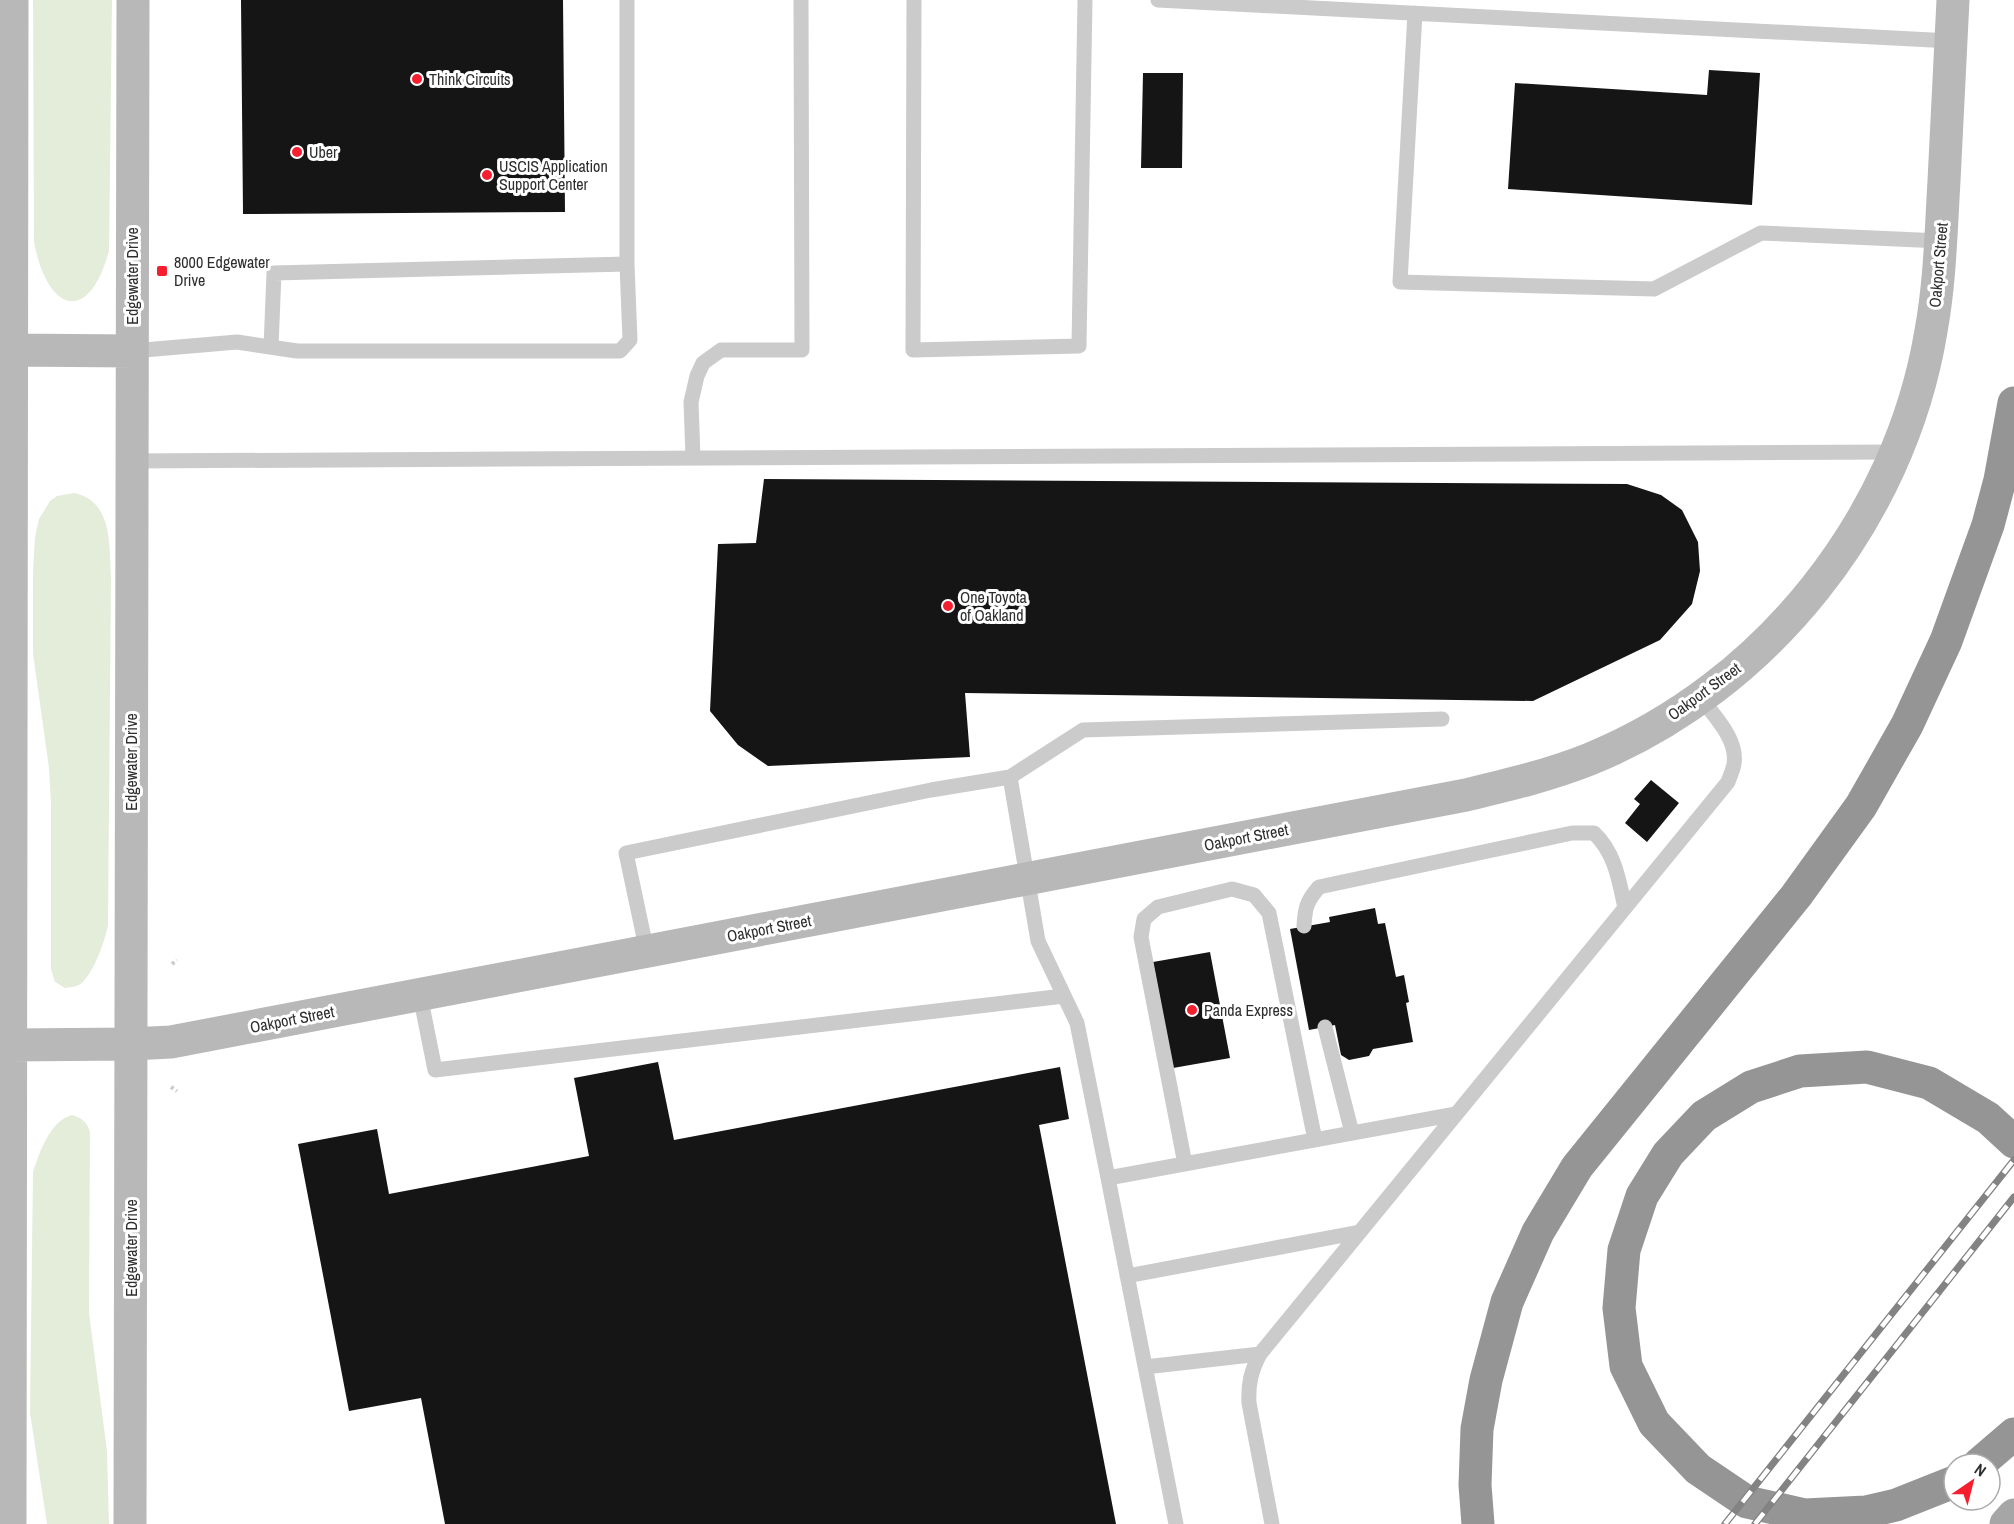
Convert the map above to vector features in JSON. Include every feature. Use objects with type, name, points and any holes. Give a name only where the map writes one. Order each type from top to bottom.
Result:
[{"type":"highway","points":[[1478,1524],[1475,1485],[1477,1429],[1486,1380],[1507,1302],[1538,1232],[1577,1167],[1796,896],[1861,806],[1907,725],[1946,641],[1989,525],[2014,403]]},
{"type":"highway","points":[[1942,1487],[1896,1505],[1866,1512],[1805,1515],[1747,1502],[1698,1469],[1654,1424],[1626,1366],[1618,1308],[1624,1250],[1642,1196],[1668,1154],[1704,1116],[1751,1087],[1800,1071],[1867,1067],[1929,1083],[1988,1118],[2014,1142]]},
{"type":"highway","points":[[1993,1452],[2014,1434]]},
{"type":"main road","points":[[10,1524],[5,1396],[10,1044],[5,1000],[5,827],[6,79],[12,0]]},
{"type":"main road","name":"Edgewater Drive","points":[[130,1524],[133,0]]},
{"type":"main road","name":"Oakport Street","points":[[10,1044],[171,1042],[647,952],[1466,795],[1532,779],[1591,758],[1646,731],[1700,697],[1748,659],[1793,614],[1818,585],[1870,508],[1897,452],[1914,403],[1931,333],[1939,270],[1953,0]]},
{"type":"main road","points":[[6,350],[132,351]]},
{"type":"main road","points":[[2006,1524],[2014,1515]]},
{"type":"lane","points":[[132,351],[237,342],[297,351],[620,351],[630,340],[627,264],[627,0]]},
{"type":"lane","points":[[693,457],[692,402],[697,376],[703,363],[721,350],[802,350],[801,0]]},
{"type":"lane","points":[[914,0],[914,350],[1079,346],[1084,0]]},
{"type":"lane","points":[[1158,0],[1951,41]]},
{"type":"lane","points":[[1415,13],[1400,282],[1654,289],[1761,233],[1941,241]]},
{"type":"lane","points":[[271,347],[274,273],[627,264]]},
{"type":"lane","points":[[132,461],[1897,452]]},
{"type":"lane","points":[[1272,1524],[1249,1403],[1248,1385],[1260,1354],[1728,782],[1734,764],[1734,752],[1729,737],[1700,697]]},
{"type":"lane","points":[[647,952],[626,852],[931,790],[1010,777],[1083,730],[1442,719]]},
{"type":"lane","points":[[1010,777],[1038,941],[1077,1023],[1176,1524]]},
{"type":"lane","points":[[1304,926],[1305,909],[1319,887],[1572,833],[1593,833],[1605,844],[1616,868],[1625,908]]},
{"type":"lane","points":[[1185,1164],[1141,937],[1144,919],[1158,907],[1232,889],[1254,895],[1269,913],[1315,1140]]},
{"type":"lane","points":[[420,995],[435,1070],[1064,996]]},
{"type":"lane","points":[[1325,1027],[1352,1133]]},
{"type":"lane","points":[[1107,1178],[1456,1114]]},
{"type":"lane","points":[[1127,1276],[1360,1232]]},
{"type":"lane","points":[[1145,1367],[1260,1354]]},
{"type":"path","points":[[172,964],[177,960]]},
{"type":"path","points":[[171,1087],[177,1091]]},
{"type":"green space","points":[[33,0],[112,0],[109,251],[100,275],[90,291],[79,300],[68,301],[58,295],[48,283],[34,242]]},
{"type":"green space","points":[[74,493],[87,498],[96,505],[102,515],[109,538],[111,577],[108,925],[101,949],[89,974],[79,985],[65,988],[55,982],[51,969],[51,804],[49,768],[33,654],[33,571],[35,537],[39,519],[50,501],[57,496]]},
{"type":"green space","points":[[72,1115],[84,1121],[90,1132],[89,1313],[107,1451],[109,1524],[47,1524],[30,1413],[33,1172],[52,1130],[64,1118]]},
{"type":"building","points":[[241,0],[563,0],[565,212],[243,214]]},
{"type":"building","points":[[1709,70],[1760,73],[1752,205],[1508,189],[1515,83],[1707,95]]},
{"type":"building","points":[[1143,73],[1183,73],[1182,168],[1141,168]]},
{"type":"building","points":[[764,479],[1627,484],[1661,495],[1682,510],[1698,542],[1700,571],[1692,604],[1660,640],[1533,701],[965,693],[970,757],[768,766],[738,745],[710,711],[718,544],[756,543]]},
{"type":"building","points":[[1651,780],[1679,803],[1647,842],[1625,823],[1640,804],[1634,799]]},
{"type":"building","points":[[1375,908],[1378,924],[1385,923],[1396,977],[1404,975],[1413,1042],[1373,1049],[1369,1056],[1349,1060],[1341,1055],[1335,1025],[1309,1030],[1290,929],[1330,922],[1329,917]]},
{"type":"building","name":"Panda Express","points":[[1210,952],[1230,1058],[1173,1068],[1153,962]]},
{"type":"building","points":[[658,1062],[674,1140],[1060,1067],[1069,1119],[1039,1125],[1116,1524],[445,1524],[421,1398],[349,1411],[298,1144],[377,1129],[389,1194],[589,1156],[574,1078]]},
{"type":"railway","points":[[1725,1524],[2014,1160]]},
{"type":"railway","points":[[1755,1524],[2014,1197]]},
{"type":"place","name":"Think Circuits","points":[[417,79]]},
{"type":"place","name":"Uber","points":[[297,152]]},
{"type":"place","name":"USCIS Application Support Center","points":[[487,175]]},
{"type":"place","name":"8000 Edgewater Drive","points":[[162,271]]},
{"type":"place","name":"One Toyota of Oakland","points":[[948,606]]},
{"type":"place","name":"Panda Express","points":[[1192,1010]]}]
